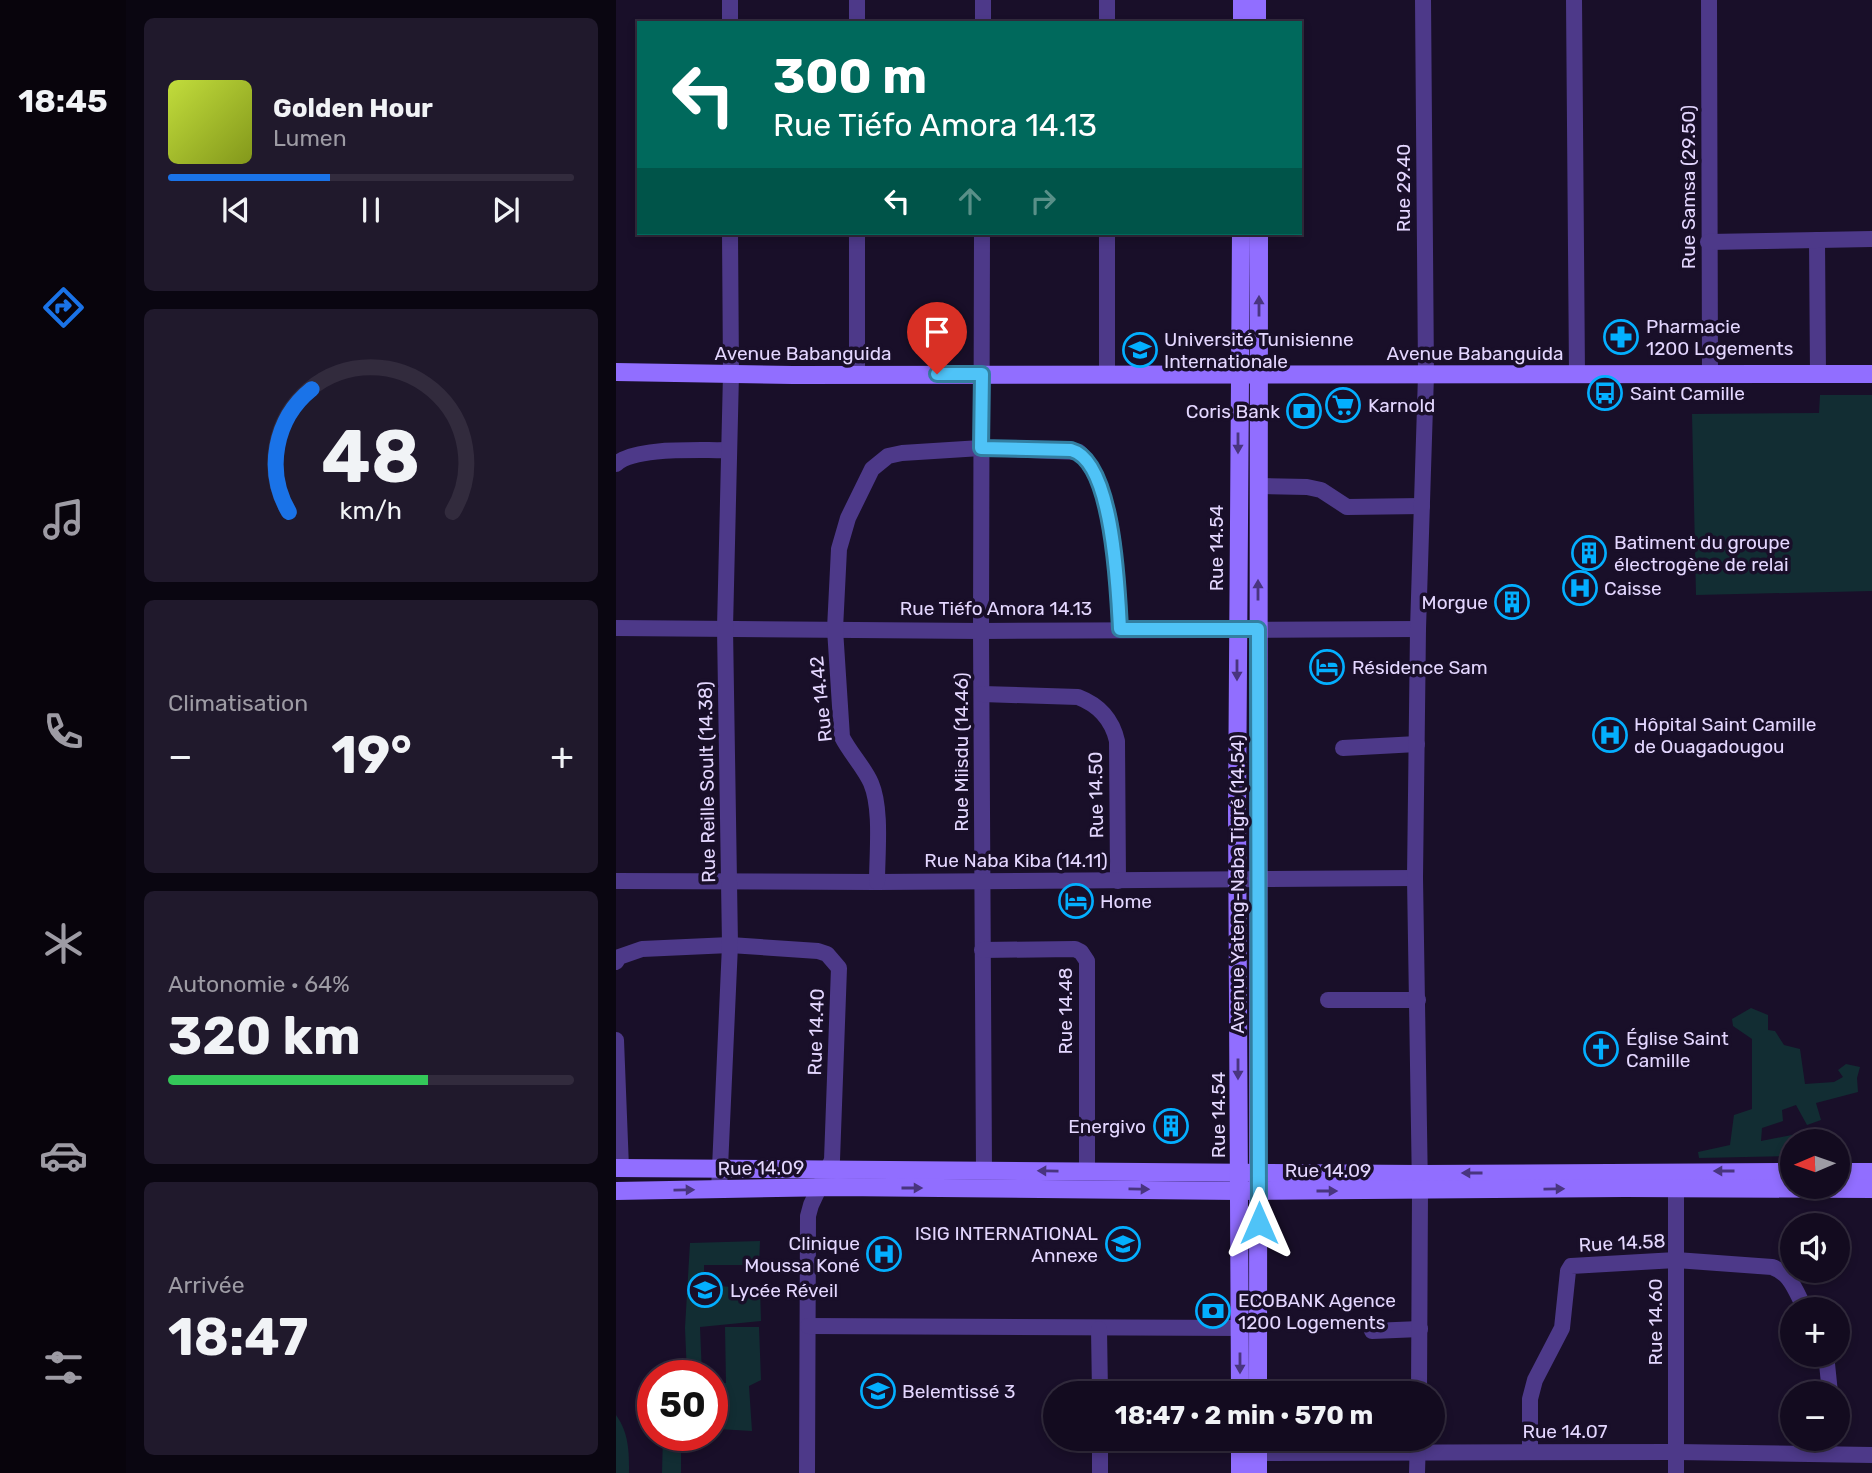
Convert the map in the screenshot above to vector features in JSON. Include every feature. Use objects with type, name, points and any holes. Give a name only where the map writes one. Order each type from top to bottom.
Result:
[{"type":"street","points":[[730,0],[730,21]]},
{"type":"street","points":[[857,0],[857,21]]},
{"type":"street","points":[[983,21],[984,0]]},
{"type":"street","points":[[1107,0],[1107,21]]},
{"type":"street","points":[[1242,0],[1242,21]]},
{"type":"street","points":[[1257,0],[1257,21]]},
{"type":"street","name":"Rue 29.40","points":[[1419,1381],[1420,1182],[1415,878],[1418,629],[1426,375],[1423,0]]},
{"type":"street","points":[[1574,0],[1577,374]]},
{"type":"street","name":"Rue Samsa (29.50)","points":[[1709,0],[1710,374]]},
{"type":"street","name":"Rue Reille Soult (14.38)","points":[[719,1190],[730,946],[725,628],[731,374],[730,235]]},
{"type":"street","points":[[857,235],[857,374]]},
{"type":"street","name":"Rue Miisdu (14.46)","points":[[982,235],[984,1171]]},
{"type":"street","points":[[1107,235],[1107,374]]},
{"type":"street","name":"Rue 14.54","points":[[1240,1381],[1237,628],[1241,235]]},
{"type":"street","name":"Avenue Yateng-Naba Tigré (14.54)","points":[[1258,1381],[1259,235]]},
{"type":"street","points":[[1708,242],[1872,239]]},
{"type":"street","points":[[1817,240],[1818,375]]},
{"type":"street","name":"Avenue Babanguida","points":[[616,372],[1872,374]]},
{"type":"street","name":"Rue 14.42","points":[[877,882],[876,796],[870,780],[842,737],[835,629],[837,567],[842,536],[872,469],[888,456],[902,453],[981,448],[1079,452],[1086,459],[1100,492],[1113,534],[1120,629]]},
{"type":"street","points":[[616,464],[637,455],[729,450]]},
{"type":"street","points":[[1258,486],[1321,490],[1347,507],[1422,506]]},
{"type":"street","name":"Rue Tiéfo Amora 14.13","points":[[616,628],[981,631],[1418,629]]},
{"type":"street","name":"Rue 14.50","points":[[982,694],[1078,697],[1091,702],[1103,712],[1114,728],[1117,741],[1118,881]]},
{"type":"street","points":[[1343,748],[1417,744]]},
{"type":"street","name":"Rue Naba Kiba (14.11)","points":[[616,881],[1415,878]]},
{"type":"street","points":[[616,962],[620,957],[642,948],[730,946]]},
{"type":"street","name":"Rue 14.40","points":[[730,946],[818,951],[827,954],[839,968],[833,1148],[829,1170]]},
{"type":"street","name":"Rue 14.48","points":[[982,950],[1076,949],[1087,961],[1087,1172]]},
{"type":"street","points":[[1328,1000],[1418,1000]]},
{"type":"street","points":[[616,1040],[618,1168]]},
{"type":"street","name":"Rue 14.09","points":[[618,1168],[1239,1172],[1259,1182]]},
{"type":"street","points":[[807,1473],[808,1216],[829,1170]]},
{"type":"street","points":[[1850,1172],[1872,1172]]},
{"type":"street","name":"Rue 14.09","points":[[1676,1180],[1780,1173]]},
{"type":"street","name":"Rue 14.09","points":[[616,1191],[820,1188],[1239,1191],[1259,1182],[1676,1180],[1872,1189]]},
{"type":"street","name":"Rue 14.60","points":[[1676,1180],[1676,1473]]},
{"type":"street","name":"Rue 14.58","points":[[1530,1452],[1530,1399],[1535,1380],[1562,1328],[1568,1271],[1572,1266],[1676,1261],[1772,1267],[1788,1275],[1799,1297]]},
{"type":"street","points":[[808,1326],[1240,1328]]},
{"type":"street","points":[[1099,1329],[1100,1381]]},
{"type":"street","points":[[1372,1331],[1420,1329]]},
{"type":"street","name":"Rue 14.07","points":[[1445,1447],[1530,1452],[1780,1449]]},
{"type":"street","points":[[1100,1451],[1100,1473]]},
{"type":"street","points":[[1240,1451],[1240,1473]]},
{"type":"street","points":[[1258,1451],[1258,1473]]},
{"type":"street","points":[[1417,1473],[1418,1451]]},
{"type":"street","name":"Rue 14.07","points":[[1850,1451],[1872,1455]]},
{"type":"green space","points":[[1820,395],[1872,395],[1872,591],[1696,595],[1692,414],[1819,413]]},
{"type":"green space","points":[[1751,1008],[1768,1015],[1768,1030],[1775,1031],[1784,1045],[1800,1049],[1805,1084],[1834,1082],[1843,1077],[1838,1070],[1846,1064],[1860,1067],[1857,1078],[1858,1092],[1816,1103],[1821,1120],[1807,1125],[1796,1105],[1782,1110],[1783,1121],[1762,1128],[1761,1141],[1780,1137],[1780,1156],[1699,1158],[1698,1152],[1730,1145],[1734,1115],[1752,1109],[1752,1039],[1733,1026],[1732,1019]]},
{"type":"green space","points":[[760,1241],[759,1265],[704,1265],[704,1285],[760,1289],[761,1321],[700,1327],[701,1360],[686,1360],[685,1328],[690,1243]]},
{"type":"green space","points":[[725,1327],[759,1327],[761,1380],[749,1386],[752,1431],[728,1430],[728,1360],[726,1360]]},
{"type":"green space","points":[[616,1415],[626,1436],[629,1473],[616,1473]]},
{"type":"green space","points":[[663,1451],[681,1451],[681,1473],[662,1473]]},
{"type":"place","name":"Pharmacie 1200 Logements","points":[[1621,337]]},
{"type":"place","name":"Université Tunisienne Internationale","points":[[1140,350]]},
{"type":"place","name":"Saint Camille","points":[[1605,393]]},
{"type":"place","name":"Karnold","points":[[1343,405]]},
{"type":"place","name":"Coris Bank","points":[[1304,411]]},
{"type":"place","name":"Batiment du groupe électrogène de relai","points":[[1589,553]]},
{"type":"place","name":"Caisse","points":[[1580,588]]},
{"type":"place","name":"Morgue","points":[[1512,602]]},
{"type":"place","name":"Résidence Sam","points":[[1327,667]]},
{"type":"place","name":"Hôpital Saint Camille de Ouagadougou","points":[[1610,735]]},
{"type":"place","name":"Home","points":[[1076,901]]},
{"type":"place","name":"Église Saint Camille","points":[[1601,1049]]},
{"type":"place","name":"Energivo","points":[[1171,1126]]},
{"type":"place","name":"ISIG INTERNATIONAL Annexe","points":[[1123,1244]]},
{"type":"place","name":"Clinique Moussa Koné","points":[[884,1254]]},
{"type":"place","name":"Lycée Réveil","points":[[705,1290]]},
{"type":"place","name":"ECOBANK Agence 1200 Logements","points":[[1213,1311]]},
{"type":"place","name":"Belemtissé 3","points":[[878,1391]]},
{"type":"route","points":[[937,374],[982,374],[981,448],[1071,450],[1079,452],[1086,459],[1093,472],[1113,534],[1120,629],[1258,629],[1259,1223]]}]
